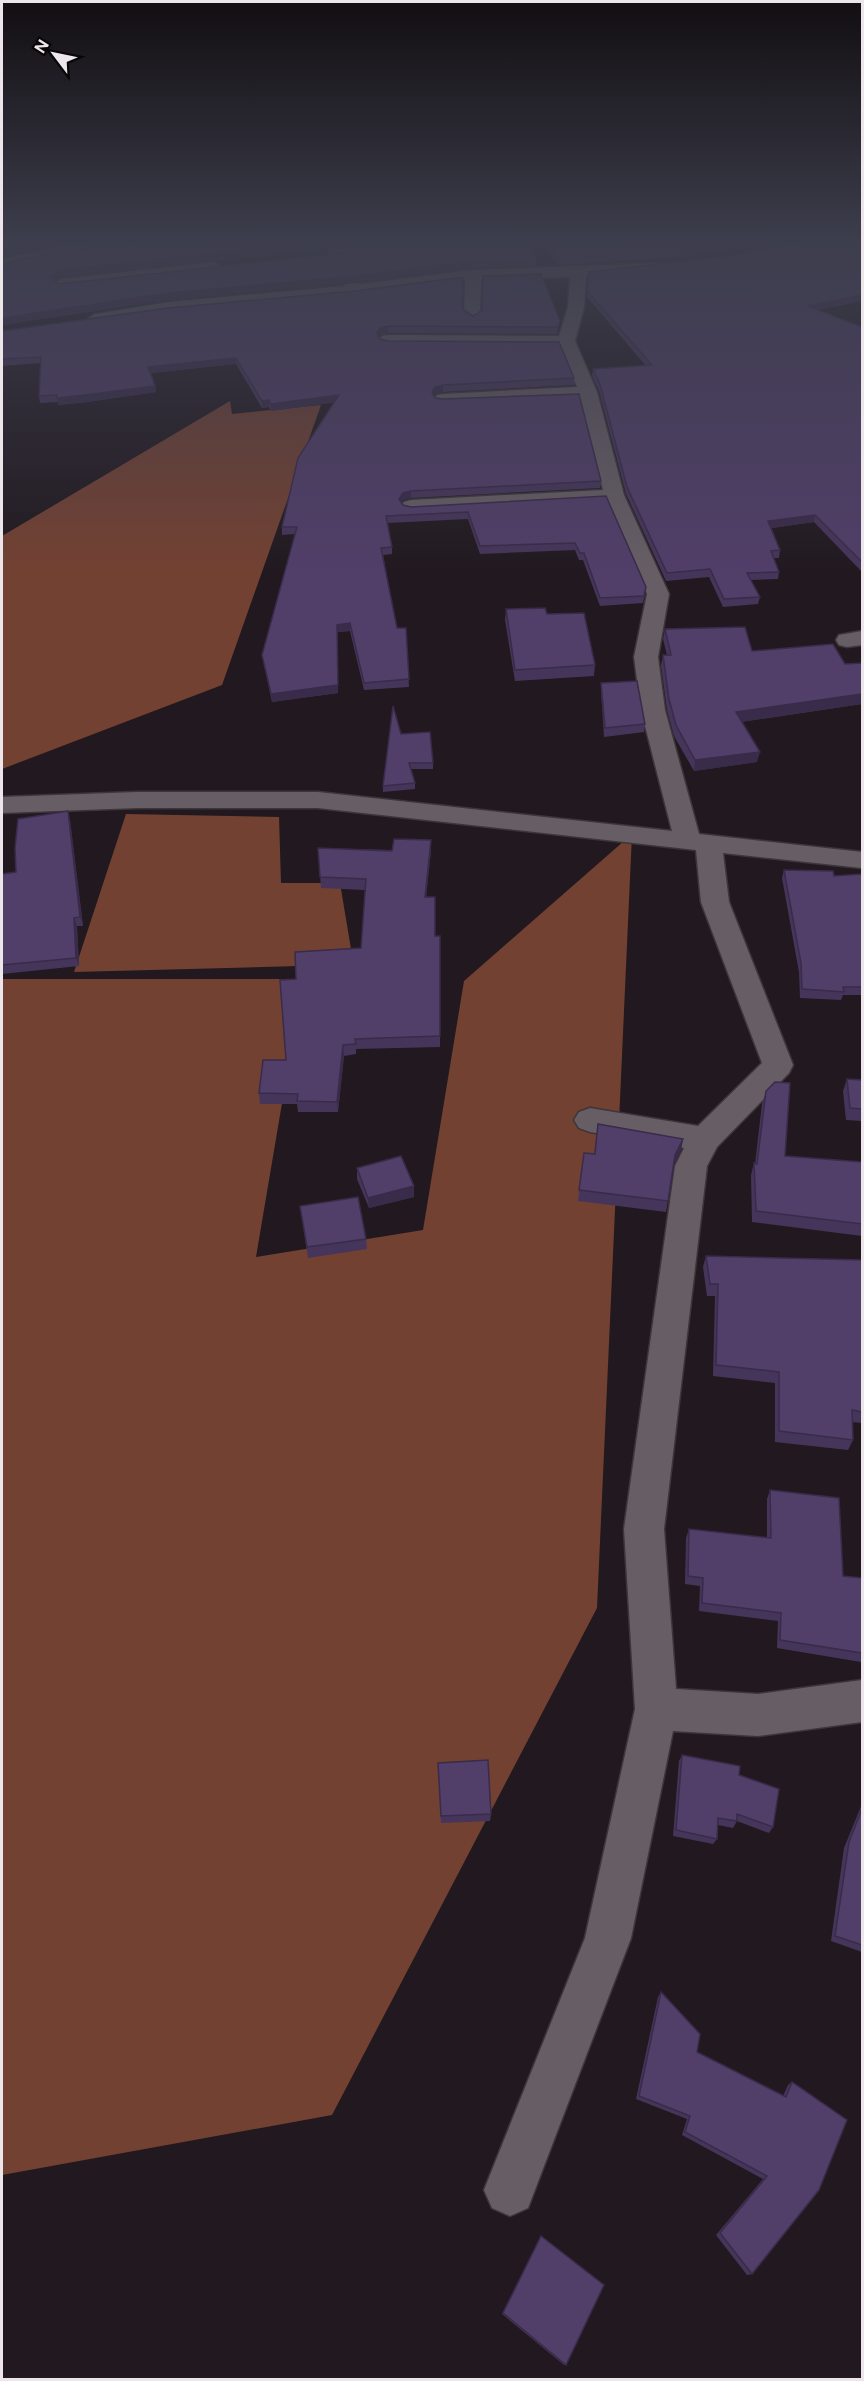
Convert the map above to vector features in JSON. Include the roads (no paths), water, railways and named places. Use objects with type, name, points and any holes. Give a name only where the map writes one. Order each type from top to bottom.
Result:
[{"type":"street","points":[[510,2190],[608,1938],[656,1709],[644,1529],[692,1166],[705,1139],[778,1065],[715,902],[698,841],[653,710],[646,657],[658,594],[614,495],[588,392],[570,351]]},
{"type":"street","points":[[443,399],[588,392]]},
{"type":"street","points":[[411,506],[614,495]]},
{"type":"street","points":[[2,805],[137,800],[318,800],[862,860]]},
{"type":"street","points":[[591,1120],[705,1139]]},
{"type":"street","points":[[656,1709],[758,1715],[862,1701]]}]
